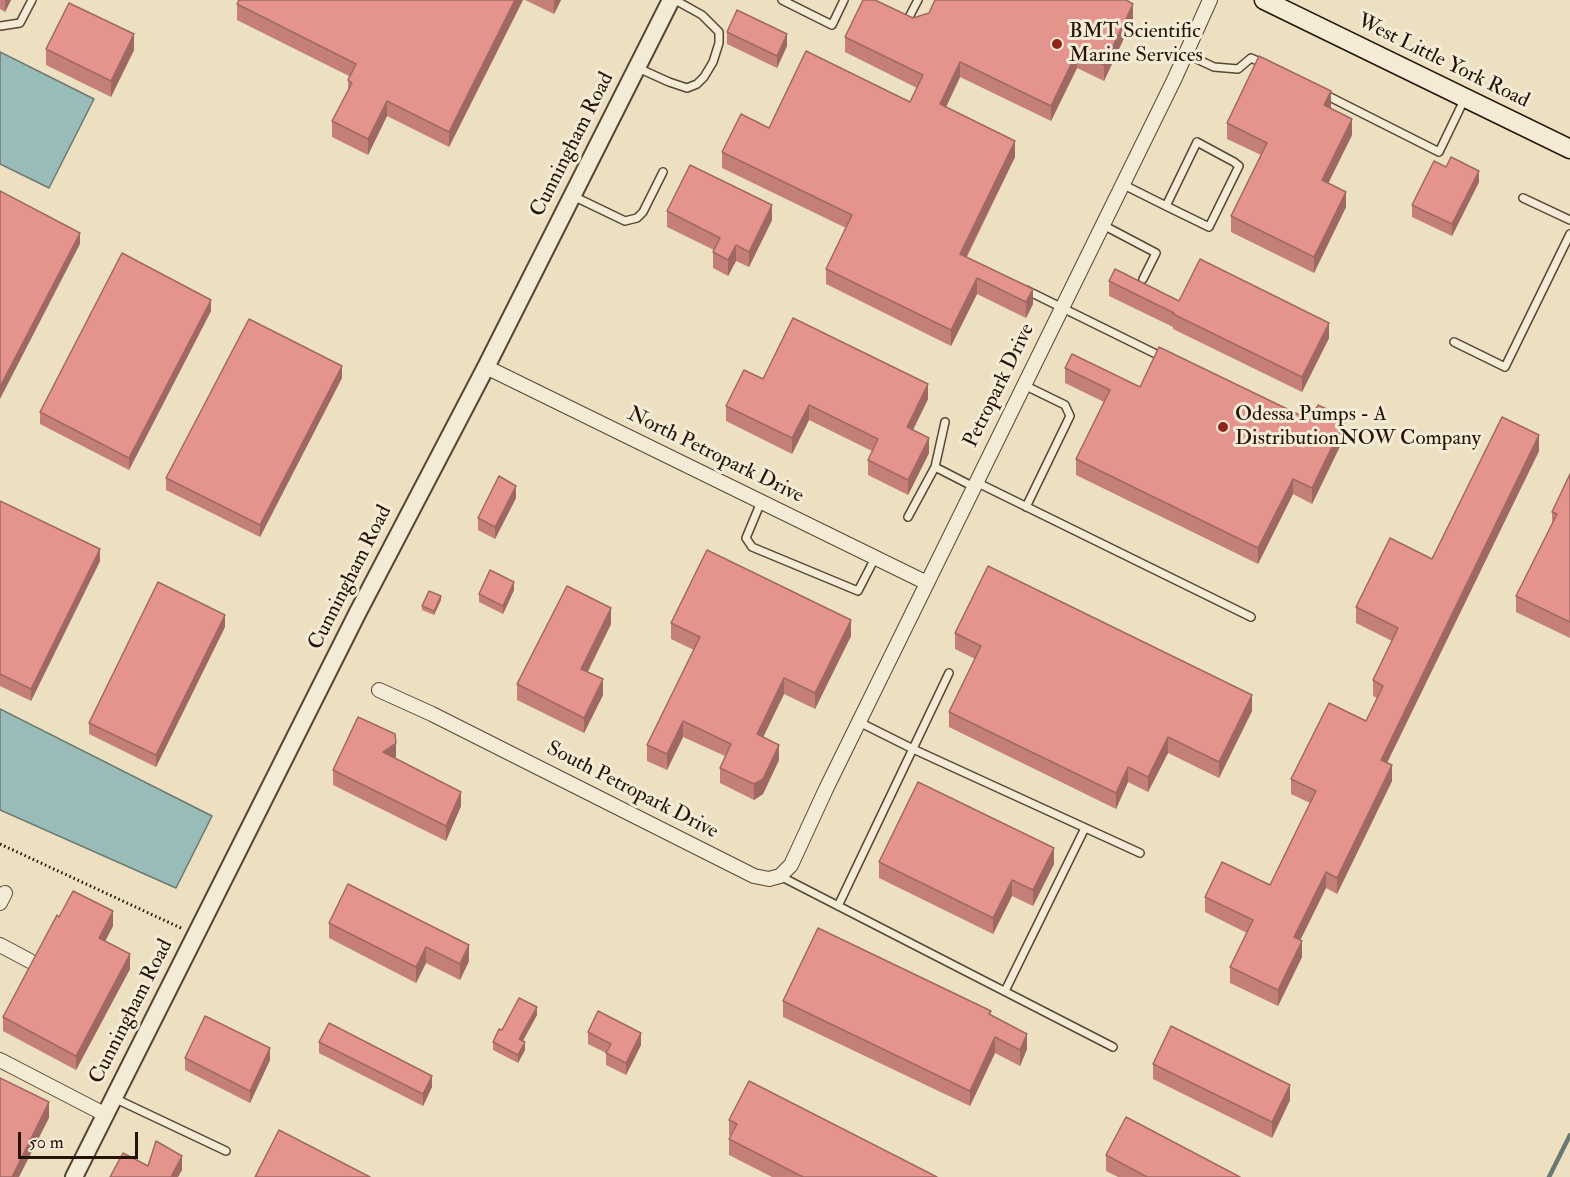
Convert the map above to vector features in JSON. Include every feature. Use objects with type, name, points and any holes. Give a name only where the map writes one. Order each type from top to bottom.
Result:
[{"type":"main road","name":"West Little York Road","points":[[1264,0],[1570,149]]},
{"type":"street","name":"Cunningham Road","points":[[74,1177],[358,612],[673,0]]},
{"type":"street","name":"Petropark Drive","points":[[780,876],[791,864],[1186,54],[1210,0]]},
{"type":"street","name":"North Petropark Drive","points":[[486,367],[927,584]]},
{"type":"street","name":"South Petropark Drive","points":[[379,690],[432,714],[754,876],[769,879],[780,876]]},
{"type":"street","points":[[0,945],[30,961]]},
{"type":"street","points":[[0,1060],[106,1115]]},
{"type":"lane","points":[[0,26],[20,23],[32,0]]},
{"type":"lane","points":[[638,68],[687,88],[697,84],[704,77],[713,62],[719,43],[719,32],[702,15],[673,0]]},
{"type":"lane","points":[[782,0],[832,25],[844,0]]},
{"type":"lane","points":[[908,21],[918,0]]},
{"type":"lane","points":[[1186,54],[1214,67],[1238,69],[1251,58],[1271,67]]},
{"type":"lane","points":[[1310,87],[1439,152],[1465,98]]},
{"type":"lane","points":[[1122,184],[1166,206],[1209,227],[1239,166],[1197,142],[1166,206]]},
{"type":"lane","points":[[573,196],[625,221],[637,218],[643,212],[663,172]]},
{"type":"lane","points":[[1523,198],[1570,220]]},
{"type":"lane","points":[[1102,225],[1156,253],[1143,279]]},
{"type":"lane","points":[[1454,342],[1505,367],[1570,234]]},
{"type":"lane","points":[[1023,289],[1154,352]]},
{"type":"lane","points":[[1024,385],[1065,405],[1070,416],[1026,507]]},
{"type":"lane","points":[[908,517],[935,467],[945,422]]},
{"type":"lane","points":[[935,467],[1026,507],[1251,617]]},
{"type":"lane","points":[[761,502],[746,538],[752,547],[858,591],[875,558]]},
{"type":"lane","points":[[838,906],[949,673]]},
{"type":"lane","points":[[859,722],[1140,853]]},
{"type":"lane","points":[[1005,991],[1085,828]]},
{"type":"lane","points":[[780,876],[1113,1047]]},
{"type":"lane","points":[[114,1098],[226,1151]]},
{"type":"path","points":[[0,844],[196,935]]},
{"type":"water","points":[[0,52],[94,99],[49,188],[0,164]]},
{"type":"water","points":[[0,709],[212,816],[176,888],[0,810]]},
{"type":"building","points":[[239,0],[515,0],[449,132],[387,101],[368,139],[332,121],[352,83],[348,80],[356,64],[237,4]]},
{"type":"building","points":[[863,0],[875,0],[913,18],[929,13],[935,0],[1126,0],[1133,4],[1104,65],[1077,52],[1051,106],[960,62],[940,104],[1015,141],[960,254],[1033,289],[1026,302],[977,278],[951,330],[826,269],[852,215],[722,152],[741,114],[769,128],[806,51],[910,102],[923,75],[845,37]]},
{"type":"building","points":[[69,3],[134,34],[111,81],[46,49]]},
{"type":"building","points":[[737,10],[787,34],[777,56],[727,32]]},
{"type":"building","points":[[1259,56],[1331,91],[1324,105],[1352,119],[1322,180],[1346,192],[1314,257],[1231,216],[1267,143],[1227,123]]},
{"type":"building","points":[[1451,157],[1479,171],[1452,224],[1412,205],[1434,161],[1446,167]]},
{"type":"building","points":[[690,165],[772,205],[749,252],[736,245],[728,260],[713,252],[720,238],[667,211]]},
{"type":"building","points":[[0,191],[80,233],[0,387]]},
{"type":"building","points":[[122,253],[211,300],[129,458],[40,412]]},
{"type":"building","points":[[1200,259],[1329,323],[1302,377],[1109,281],[1115,269],[1179,301]]},
{"type":"building","points":[[793,318],[928,384],[907,427],[929,438],[908,480],[868,460],[878,439],[809,405],[792,438],[726,406],[744,370],[763,379]]},
{"type":"building","points":[[249,319],[342,366],[260,525],[166,478]]},
{"type":"building","points":[[1159,347],[1310,420],[1318,405],[1346,418],[1312,488],[1293,479],[1258,548],[1076,459],[1110,390],[1065,368],[1072,354],[1140,387]]},
{"type":"building","points":[[1502,417],[1539,435],[1381,760],[1392,765],[1337,878],[1326,872],[1294,937],[1302,941],[1278,990],[1230,967],[1253,920],[1205,897],[1222,862],[1270,885],[1316,791],[1291,779],[1329,703],[1366,721],[1383,686],[1373,680],[1398,628],[1356,607],[1390,538],[1432,559]]},
{"type":"building","points":[[1570,474],[1570,622],[1516,596],[1557,514],[1552,512]]},
{"type":"building","points":[[499,476],[516,486],[495,527],[478,518]]},
{"type":"building","points":[[0,501],[100,549],[31,689],[0,674]]},
{"type":"building","points":[[707,550],[851,620],[815,693],[784,678],[757,734],[779,745],[763,779],[754,784],[720,768],[731,744],[683,721],[667,754],[647,745],[700,637],[671,623]]},
{"type":"building","points":[[988,566],[1252,695],[1219,762],[1168,737],[1148,777],[1128,767],[1116,793],[949,712],[981,646],[955,633]]},
{"type":"building","points":[[490,570],[514,582],[503,606],[479,594]]},
{"type":"building","points":[[158,582],[225,615],[156,755],[89,723]]},
{"type":"building","points":[[567,586],[611,608],[581,669],[603,679],[584,718],[517,684]]},
{"type":"building","points":[[429,591],[441,596],[434,611],[422,606]]},
{"type":"building","points":[[358,717],[395,734],[396,743],[383,752],[461,792],[446,826],[333,770]]},
{"type":"building","points":[[918,782],[1054,848],[1033,890],[1012,880],[993,918],[879,862]]},
{"type":"building","points":[[348,884],[469,945],[460,964],[426,947],[416,967],[329,923]]},
{"type":"building","points":[[73,891],[113,911],[99,938],[130,954],[76,1056],[3,1017],[57,915],[59,917]]},
{"type":"building","points":[[818,928],[991,1011],[989,1014],[1027,1034],[1020,1050],[995,1037],[970,1091],[783,1001]]},
{"type":"building","points":[[519,998],[537,1007],[519,1039],[525,1042],[518,1055],[493,1042]]},
{"type":"building","points":[[598,1011],[641,1033],[626,1063],[606,1053],[611,1044],[588,1032]]},
{"type":"building","points":[[205,1016],[270,1048],[250,1091],[185,1058]]},
{"type":"building","points":[[329,1023],[432,1076],[423,1094],[319,1042]]},
{"type":"building","points":[[1171,1026],[1290,1085],[1272,1122],[1153,1064]]},
{"type":"building","points":[[0,1078],[49,1102],[12,1177],[0,1177]]},
{"type":"building","points":[[749,1081],[937,1177],[803,1177],[729,1139],[737,1124],[729,1120]]},
{"type":"building","points":[[1126,1117],[1240,1177],[1147,1177],[1106,1155]]},
{"type":"building","points":[[279,1130],[370,1177],[255,1177]]},
{"type":"building","points":[[156,1141],[182,1156],[171,1177],[110,1177],[123,1153],[148,1166]]},
{"type":"waterway","points":[[1549,1177],[1570,1135]]},
{"type":"place","name":"BMT Scientific Marine Services","points":[[1057,44]]},
{"type":"place","name":"Odessa Pumps - A DistributionNOW Company","points":[[1223,427]]}]
